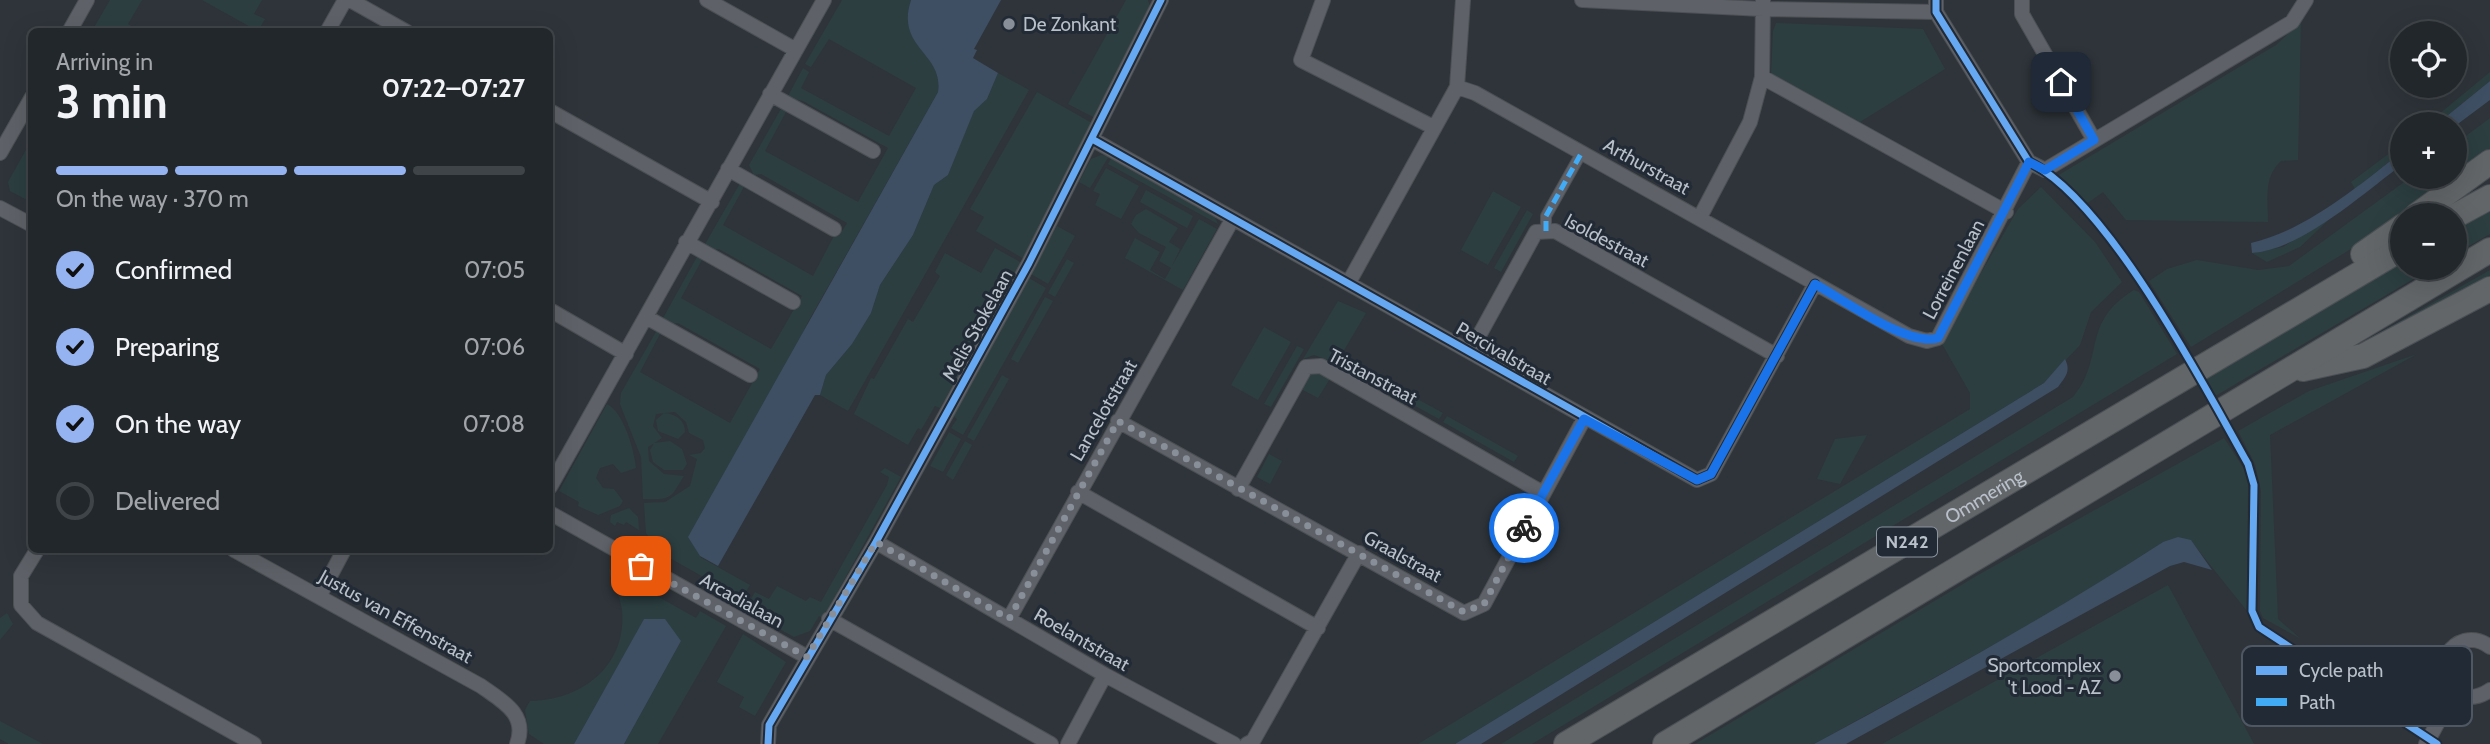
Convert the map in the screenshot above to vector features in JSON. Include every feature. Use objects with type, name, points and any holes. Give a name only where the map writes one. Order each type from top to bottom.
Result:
[{"type":"highway","points":[[2434,203],[2490,162]]},
{"type":"highway","points":[[2467,209],[2490,197]]},
{"type":"highway","name":"N242","points":[[2247,340],[2390,236]]},
{"type":"highway","name":"N242","points":[[1665,744],[2490,250]]},
{"type":"highway","name":"Ommering","points":[[1566,744],[2390,256]]},
{"type":"highway","name":"N242","points":[[2282,373],[2363,356],[2490,289]]},
{"type":"street","points":[[71,28],[87,0]]},
{"type":"street","points":[[330,28],[348,0],[400,28]]},
{"type":"street","points":[[707,0],[796,50]]},
{"type":"street","points":[[553,482],[824,0]]},
{"type":"street","name":"Melis Stokelaan","points":[[768,744],[769,725],[876,542],[1029,263],[1161,0]]},
{"type":"street","points":[[1323,0],[1301,60],[1433,127]]},
{"type":"street","points":[[1349,282],[1457,87],[1463,0]]},
{"type":"street","points":[[1582,0],[1936,6],[2029,162],[2045,170],[2292,22],[2306,0]]},
{"type":"street","points":[[2022,0],[2022,14],[2094,140]]},
{"type":"street","points":[[1700,217],[1750,122],[1762,77],[1762,4]]},
{"type":"street","points":[[1762,77],[2006,212]]},
{"type":"street","name":"Arthurstraat","points":[[1457,87],[1475,93],[1815,284]]},
{"type":"street","points":[[770,94],[873,151]]},
{"type":"street","points":[[0,153],[28,104]]},
{"type":"street","points":[[553,113],[712,202]]},
{"type":"street","name":"Percivalstraat","points":[[1092,139],[1232,220],[1349,282],[1584,419],[1697,480],[1711,474],[1815,284]]},
{"type":"street","points":[[1546,231],[1546,216],[1582,152]]},
{"type":"street","name":"Lorreinenlaan","points":[[1815,284],[1909,337],[1927,341],[1938,338],[2006,212],[2029,162]]},
{"type":"street","points":[[728,169],[834,229]]},
{"type":"street","points":[[0,208],[28,223]]},
{"type":"street","name":"Lancelotstraat","points":[[1009,619],[1232,220]]},
{"type":"street","name":"Isoldestraat","points":[[1470,352],[1536,232],[1555,231],[1777,356]]},
{"type":"street","points":[[686,242],[793,302]]},
{"type":"street","points":[[553,312],[626,354]]},
{"type":"street","points":[[646,317],[750,375]]},
{"type":"street","name":"Tristanstraat","points":[[1238,489],[1306,367],[1321,366],[1543,493]]},
{"type":"street","name":"Graalstraat","points":[[1118,421],[1464,612],[1484,604],[1584,419]]},
{"type":"street","points":[[1078,492],[1318,628]]},
{"type":"street","name":"Arcadialaan","points":[[553,515],[807,657]]},
{"type":"street","name":"Roelantstraat","points":[[876,542],[1105,675],[1234,744]]},
{"type":"street","points":[[35,553],[21,576],[21,606],[37,623],[254,744]]},
{"type":"street","name":"Justus van Effenstraat","points":[[240,553],[481,685],[514,709],[519,738]]},
{"type":"street","points":[[320,595],[342,553]]},
{"type":"street","points":[[1247,744],[1253,741],[1359,553]]},
{"type":"street","points":[[829,620],[1051,744]]},
{"type":"street","points":[[2453,646],[2471,639],[2489,645]]},
{"type":"street","points":[[1068,744],[1105,675]]},
{"type":"street","points":[[2472,696],[2490,690]]},
{"type":"street","points":[[2426,744],[2436,726]]},
{"type":"shaded area","points":[[110,0],[142,0],[128,24],[134,28],[94,28]]},
{"type":"shaded area","points":[[202,0],[262,0],[254,14],[265,19],[260,28],[253,28]]},
{"type":"shaded area","points":[[842,0],[911,0],[908,15],[910,28],[934,68],[938,79],[938,92],[808,322],[700,557],[750,585],[738,606],[711,591],[714,583],[659,552],[646,533],[644,503],[665,502],[690,486],[697,459],[689,455],[701,453],[705,448],[703,440],[689,433],[686,422],[675,412],[656,414],[653,426],[662,438],[648,447],[649,461],[664,474],[684,476],[670,496],[643,499],[641,457],[620,404],[621,393],[657,330],[661,332],[640,372],[730,423],[760,369],[678,323],[669,324],[662,320],[698,255],[703,258],[681,298],[771,349],[802,296],[719,249],[710,250],[704,246],[739,185],[745,185],[723,225],[813,276],[835,234],[839,236],[847,223],[761,174],[754,175],[749,165],[782,107],[787,110],[765,151],[858,202],[888,148],[803,101],[787,98],[803,68],[809,72],[801,88],[889,136],[916,88],[829,39],[811,67],[805,64]]},
{"type":"shaded area","points":[[1126,0],[1148,0],[1150,7],[1095,118],[1068,104]]},
{"type":"shaded area","points":[[2301,22],[2298,160],[2281,161],[2271,174],[2268,222],[2126,220],[2103,192],[2082,207],[2052,179],[2276,45]]},
{"type":"shaded area","points":[[1776,23],[1923,29],[1945,69],[1860,122],[1771,75],[1773,31]]},
{"type":"shaded area","points":[[2490,72],[2490,81],[2452,112],[2442,112],[2458,98],[2467,98],[2467,91]]},
{"type":"shaded area","points":[[998,73],[1029,90],[848,411],[820,395],[826,375],[852,344],[871,313],[880,285],[913,235],[934,185],[948,175],[974,110],[987,99]]},
{"type":"shaded area","points":[[1037,92],[1092,123],[1024,259],[976,231],[984,217],[970,209]]},
{"type":"shaded area","points":[[2490,118],[2490,153],[2467,170],[2467,135]]},
{"type":"shaded area","points":[[28,146],[28,200],[10,191],[8,182]]},
{"type":"shaded area","points":[[2390,153],[2390,161],[2355,189],[2351,182]]},
{"type":"shaded area","points":[[1101,155],[1109,156],[1090,188],[1079,182],[1091,159]]},
{"type":"shaded area","points":[[1112,157],[1214,215],[1218,224],[1108,164]]},
{"type":"shaded area","points":[[1106,168],[1139,186],[1121,219],[1095,205],[1100,194],[1093,191]]},
{"type":"shaded area","points":[[2041,187],[2095,242],[2122,282],[2091,312],[2080,345],[2044,383],[1455,744],[1418,744],[1970,409],[1970,393],[1941,342],[2018,209]]},
{"type":"shaded area","points":[[2395,189],[2441,189],[2422,203],[2390,203],[2390,225],[2191,347],[2149,281],[2167,269],[2197,260],[2258,270],[2289,266]]},
{"type":"shaded area","points":[[1146,190],[1193,216],[1187,228],[1140,202]]},
{"type":"shaded area","points":[[1493,191],[1521,207],[1488,265],[1461,250]]},
{"type":"shaded area","points":[[2490,208],[2490,234],[2467,247],[2467,222]]},
{"type":"shaded area","points":[[1146,209],[1178,228],[1169,242],[1180,249],[1172,266],[1199,219],[1217,229],[1183,290],[1125,258],[1135,238],[1160,252],[1150,270],[1165,279],[1171,268],[1159,261],[1166,247],[1139,233],[1131,224],[1136,215]]},
{"type":"shaded area","points":[[1527,210],[1533,214],[1501,272],[1494,268]]},
{"type":"shaded area","points":[[2338,211],[2300,247],[2267,262],[2252,253],[2283,247]]},
{"type":"shaded area","points":[[1057,226],[1075,236],[1048,284],[1031,274]]},
{"type":"shaded area","points":[[995,248],[1022,263],[940,408],[935,406],[921,430],[918,428],[908,445],[854,414],[871,378],[874,379],[908,319],[913,322],[940,276],[935,272],[945,253],[981,273]]},
{"type":"shaded area","points":[[1067,259],[1074,263],[1055,297],[1048,293]]},
{"type":"shaded area","points":[[2390,268],[2390,280],[2412,280],[2212,398],[2201,379]]},
{"type":"shaded area","points":[[2490,270],[2490,283],[2361,350],[2358,345]]},
{"type":"shaded area","points":[[1029,278],[1046,288],[963,435],[951,428],[957,419],[952,415]]},
{"type":"shaded area","points":[[2134,290],[2139,292],[2177,354],[1532,744],[1501,744],[2073,397],[2089,368],[2106,315],[2117,302]]},
{"type":"shaded area","points":[[1045,297],[1053,301],[1018,363],[1011,359]]},
{"type":"shaded area","points":[[1338,301],[1366,313],[1343,352],[1337,351],[1331,361],[1314,355],[1303,359]]},
{"type":"shaded area","points":[[1264,327],[1291,342],[1258,400],[1231,385]]},
{"type":"shaded area","points":[[1297,346],[1304,349],[1271,407],[1264,404]]},
{"type":"shaded area","points":[[2417,354],[2270,435],[2278,619],[2301,639],[2263,618],[2260,611],[2261,491],[2255,464],[2238,431],[2309,391]]},
{"type":"shaded area","points":[[1342,358],[1443,413],[1439,419],[1339,364]]},
{"type":"shaded area","points":[[1315,373],[1331,377],[1318,398],[1301,389],[1309,376]]},
{"type":"shaded area","points":[[1002,375],[1009,379],[974,441],[967,437]]},
{"type":"shaded area","points":[[607,404],[623,423],[636,468],[621,473],[613,464],[600,468],[596,478],[603,488],[614,489],[623,501],[620,506],[598,515],[578,506],[579,502],[559,491]]},
{"type":"shaded area","points":[[664,413],[676,416],[682,421],[685,432],[678,439],[658,431],[656,420]]},
{"type":"shaded area","points":[[1447,416],[1518,456],[1514,462],[1443,422]]},
{"type":"shaded area","points":[[949,432],[961,439],[943,472],[930,466]]},
{"type":"shaded area","points":[[1867,435],[1840,484],[1817,479],[1835,439]]},
{"type":"shaded area","points":[[2224,438],[2244,469],[2248,484],[2247,611],[2191,541],[2163,542],[2062,607],[1814,744],[1695,744],[1978,575]]},
{"type":"shaded area","points":[[670,441],[682,449],[687,464],[683,470],[664,470],[653,462],[650,450],[654,443]]},
{"type":"shaded area","points":[[965,441],[972,445],[953,480],[946,475]]},
{"type":"shaded area","points":[[1269,454],[1282,461],[1270,484],[1257,477]]},
{"type":"shaded area","points":[[885,468],[901,477],[823,618],[819,616],[810,631],[794,637],[745,610],[755,592],[769,599],[777,586],[806,601],[810,597],[821,602],[887,485],[889,477],[880,472]]},
{"type":"shaded area","points":[[629,508],[638,517],[639,530],[626,522],[624,525],[617,522],[615,526],[610,522],[611,515]]},
{"type":"shaded area","points":[[609,569],[696,618],[700,611],[726,626],[658,744],[624,744],[681,641],[644,620],[574,744],[544,744],[529,734],[525,710],[530,701],[549,699],[583,687],[609,663],[617,648],[622,630],[622,610]]},
{"type":"shaded area","name":"Sportcomplex 't Lood - AZ","points":[[2168,585],[2254,744],[1882,744]]},
{"type":"shaded area","points":[[7,613],[13,624],[0,640],[0,618]]},
{"type":"shaded area","points":[[743,634],[786,662],[755,716],[739,707],[744,697],[717,682]]},
{"type":"shaded area","points":[[0,721],[43,744],[9,744],[0,739]]},
{"type":"water","points":[[911,0],[1001,0],[974,49],[977,50],[973,58],[998,73],[987,99],[974,111],[948,175],[934,185],[913,235],[880,285],[871,313],[852,344],[826,375],[820,395],[815,395],[718,566],[700,556],[688,537],[938,92],[938,79],[934,68],[909,29]]},
{"type":"water","points":[[2490,81],[2490,100],[2467,117],[2467,112],[2452,112]]},
{"type":"water","points":[[2390,161],[2390,174],[2331,218],[2291,242],[2252,253],[2251,243],[2271,237],[2311,218]]},
{"type":"water","points":[[2065,359],[2067,373],[2058,387],[1481,744],[1455,744],[2044,383]]},
{"type":"water","points":[[2178,537],[2191,540],[2212,570],[2184,562],[2170,566],[1846,744],[1814,744],[1991,646],[2163,542]]},
{"type":"water","points":[[644,619],[665,619],[681,641],[624,744],[574,744]]},
{"type":"marked path","points":[[1546,231],[1546,216],[1582,152]]},
{"type":"cycle path","points":[[768,744],[769,725],[876,542],[1029,263],[1161,0]]},
{"type":"cycle path","points":[[1936,0],[1936,12],[2029,162],[2059,183],[2090,214],[2121,254],[2180,344],[2248,464],[2254,485],[2252,611],[2259,627],[2288,646]]},
{"type":"cycle path","points":[[1092,139],[1697,480],[1711,474],[1815,284]]},
{"type":"cycle path","points":[[2410,726],[2437,744]]},
{"type":"way so far","points":[[641,566],[807,657],[876,542],[1009,619],[1118,421],[1464,612],[1484,604],[1524,528]]},
{"type":"place","name":"De Zonkant","points":[[1009,24]]},
{"type":"place","name":"Sportcomplex 't Lood - AZ","points":[[2115,676]]},
{"type":"route","points":[[1524,528],[1584,419],[1697,480],[1711,474],[1815,284],[1909,337],[1927,341],[1938,338],[2006,212],[2029,162],[2045,170],[2094,140],[2061,82]]}]
